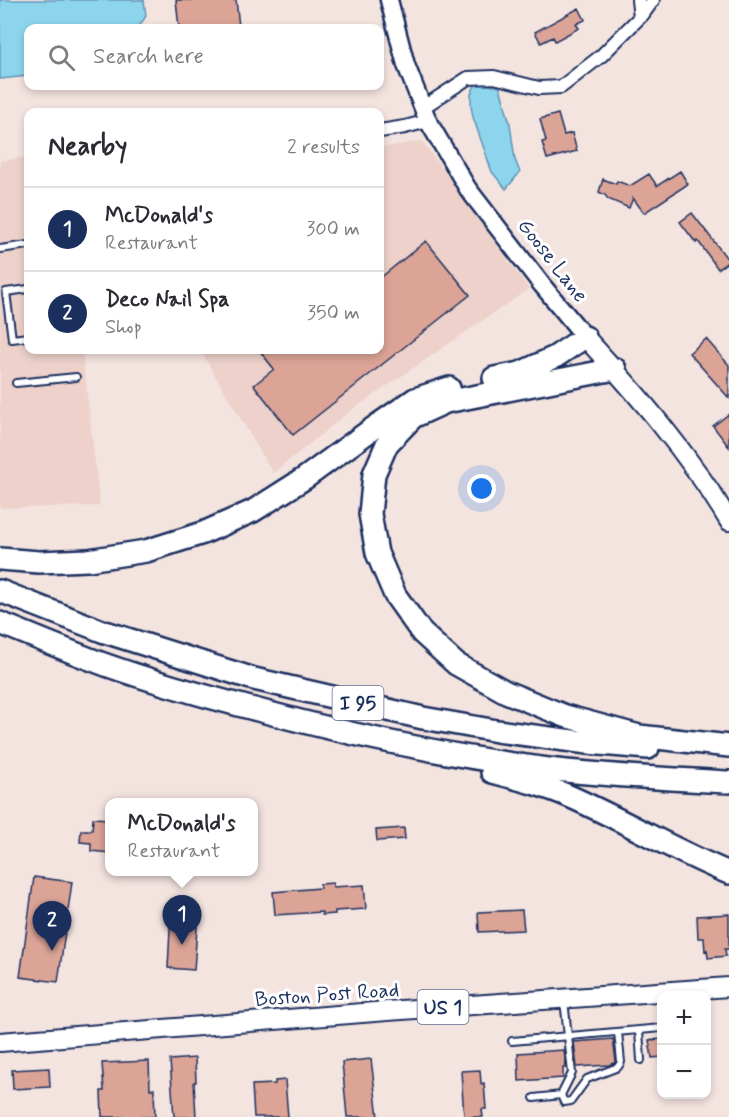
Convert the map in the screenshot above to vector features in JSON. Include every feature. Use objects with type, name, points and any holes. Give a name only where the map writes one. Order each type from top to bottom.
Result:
[{"type":"highway","points":[[0,559],[39,562],[88,560],[146,551],[203,533],[253,511],[305,478],[415,399],[450,387],[520,373],[555,357],[585,337]]},
{"type":"highway","points":[[615,369],[446,402],[413,417],[387,444],[374,474],[370,514],[377,553],[395,595],[422,633],[456,664],[496,687],[565,716],[639,736],[729,746]]},
{"type":"highway","name":"I 95","points":[[0,591],[102,631],[254,679],[423,718],[588,743],[729,753]]},
{"type":"highway","name":"I 95","points":[[0,623],[107,665],[210,698],[385,741],[549,769],[729,782]]},
{"type":"highway","points":[[385,741],[543,786],[572,797],[700,861],[729,873]]},
{"type":"main road","name":"Goose Lane","points":[[585,337],[662,424],[729,521]]},
{"type":"main road","name":"Boston Post Road","points":[[692,991],[729,987]]},
{"type":"main road","name":"Boston Post Road","points":[[0,1042],[564,998],[657,994]]},
{"type":"street","name":"Goose Lane","points":[[389,0],[406,65],[425,114],[468,189],[585,337]]},
{"type":"street","points":[[638,0],[640,17]]},
{"type":"street","points":[[384,130],[405,127],[425,114],[468,78],[494,77],[539,88],[561,87],[601,56],[640,17],[653,0]]},
{"type":"lane","points":[[0,249],[24,246]]},
{"type":"lane","points":[[24,290],[6,292],[12,339],[24,338]]},
{"type":"lane","points":[[16,383],[76,377]]},
{"type":"lane","points":[[564,998],[572,1073],[561,1095],[564,1102],[571,1101],[587,1079],[618,1067],[621,1062],[618,1032]]},
{"type":"lane","points":[[512,1041],[657,1029]]},
{"type":"lane","points":[[639,1031],[641,1060]]},
{"type":"lane","points":[[534,1098],[561,1095]]},
{"type":"shaded area","points":[[422,141],[529,289],[349,412],[273,473],[202,354],[384,354],[384,147]]},
{"type":"shaded area","points":[[24,158],[24,354],[82,354],[100,506],[0,508],[0,161]]},
{"type":"water","points":[[0,0],[144,0],[146,16],[141,24],[24,24],[24,76],[0,79]]},
{"type":"water","points":[[476,83],[500,87],[510,124],[515,160],[520,172],[506,189],[492,172],[473,117],[471,94]]},
{"type":"building","points":[[176,0],[236,0],[239,24],[179,24]]},
{"type":"building","points":[[579,8],[585,20],[576,24],[579,28],[555,41],[553,37],[541,43],[535,32]]},
{"type":"building","points":[[558,114],[564,135],[572,133],[577,151],[547,159],[542,142],[546,141],[540,119]]},
{"type":"building","points":[[680,171],[688,184],[644,213],[633,198],[629,208],[608,199],[599,192],[603,179],[630,186],[649,174],[657,186]]},
{"type":"building","points":[[692,213],[729,261],[718,269],[698,241],[696,243],[680,222]]},
{"type":"building","points":[[426,241],[470,295],[293,435],[254,385],[274,369],[262,354],[384,354],[384,275]]},
{"type":"building","points":[[706,339],[729,365],[729,398],[689,353]]},
{"type":"building","points":[[729,414],[729,447],[713,426]]},
{"type":"building","points":[[93,818],[105,819],[105,852],[91,851],[91,843],[80,842],[81,830],[92,830]]},
{"type":"building","points":[[404,828],[405,839],[377,841],[376,830]]},
{"type":"building","points":[[34,877],[72,882],[58,982],[20,977]]},
{"type":"building","points":[[333,883],[333,887],[364,885],[366,909],[335,911],[335,914],[322,915],[322,912],[275,915],[273,892],[320,888],[320,884]]},
{"type":"building","points":[[183,909],[194,910],[194,914],[198,914],[194,970],[168,968],[171,910],[183,911]]},
{"type":"building","points":[[522,910],[524,930],[479,932],[478,912]]},
{"type":"building","points":[[729,914],[729,949],[725,949],[726,956],[708,958],[704,938],[698,938],[697,916]]},
{"type":"building","points":[[613,1039],[616,1061],[614,1063],[577,1067],[574,1042]]},
{"type":"building","points":[[657,1039],[657,1058],[652,1058],[649,1040]]},
{"type":"building","points":[[564,1050],[566,1068],[563,1068],[563,1078],[519,1081],[518,1053]]},
{"type":"building","points":[[195,1058],[196,1117],[174,1117],[170,1060]]},
{"type":"building","points":[[371,1059],[378,1117],[347,1117],[342,1062]]},
{"type":"building","points":[[149,1061],[150,1089],[154,1089],[155,1117],[102,1117],[101,1091],[104,1091],[102,1063]]},
{"type":"building","points":[[49,1068],[50,1087],[13,1089],[12,1070]]},
{"type":"building","points":[[480,1070],[481,1084],[484,1083],[486,1109],[482,1109],[483,1117],[464,1117],[461,1071]]},
{"type":"building","points":[[285,1080],[288,1117],[254,1117],[252,1085],[275,1084],[275,1081]]},
{"type":"place","name":"McDonald's","points":[[182,945]]},
{"type":"place","name":"Deco Nail Spa","points":[[52,951]]}]
